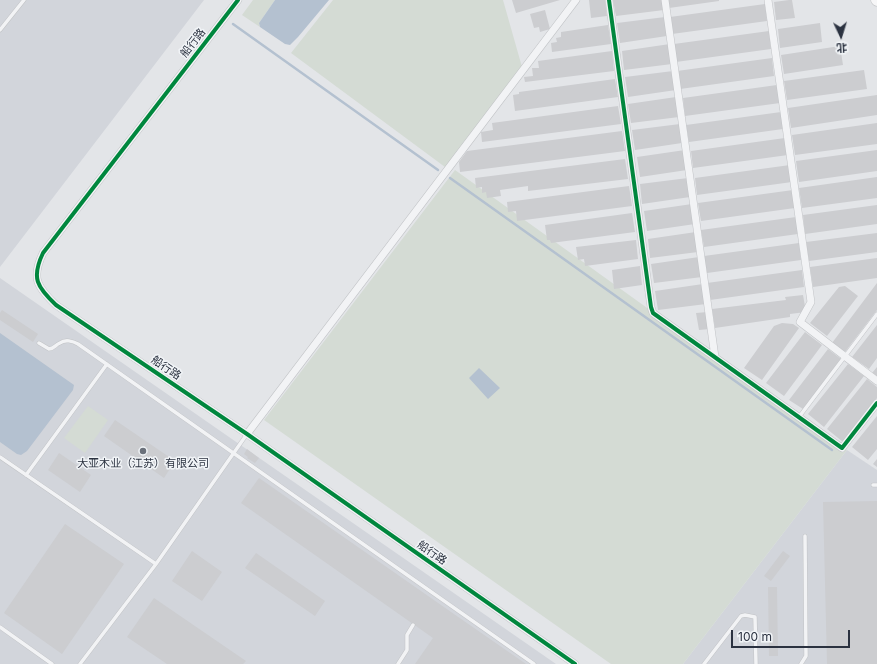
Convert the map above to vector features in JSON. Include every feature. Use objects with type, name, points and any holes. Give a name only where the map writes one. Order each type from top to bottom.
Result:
[{"type":"street","name":"船行路","points":[[238,0],[43,253],[37,272],[38,283],[44,293],[56,305],[247,434],[575,664]]},
{"type":"street","points":[[247,434],[576,0]]},
{"type":"street","points":[[609,0],[650,306],[653,313],[842,448],[877,403]]},
{"type":"street","points":[[665,0],[715,357]]},
{"type":"street","points":[[768,0],[811,302],[800,322],[877,381]]},
{"type":"lane","points":[[0,30],[24,0]]},
{"type":"lane","points":[[799,417],[877,314]]},
{"type":"lane","points":[[39,343],[47,349],[51,349],[60,342],[74,342],[234,453],[434,596],[534,664]]},
{"type":"lane","points":[[26,475],[107,364]]},
{"type":"lane","points":[[80,664],[156,564],[247,434]]},
{"type":"lane","points":[[0,457],[156,564]]},
{"type":"lane","points":[[801,664],[806,656],[805,536]]},
{"type":"lane","points":[[704,664],[741,616],[745,615],[755,617],[756,664]]},
{"type":"lane","points":[[398,664],[407,650],[407,635],[413,625]]},
{"type":"lane","points":[[0,628],[52,664]]},
{"type":"shaded area","points":[[0,0],[204,0],[0,267]]},
{"type":"shaded area","points":[[253,0],[275,0],[259,23],[260,27],[242,15]]},
{"type":"shaded area","points":[[333,0],[503,0],[522,67],[445,167],[291,53]]},
{"type":"shaded area","points":[[455,170],[847,450],[683,664],[611,664],[264,420]]},
{"type":"shaded area","points":[[0,278],[556,664],[0,664]]},
{"type":"shaded area","points":[[88,406],[108,420],[85,453],[64,438]]},
{"type":"shaded area","points":[[847,450],[877,470],[877,664],[683,664]]},
{"type":"water","points":[[275,0],[329,0],[290,45],[285,44],[260,27],[259,23]]},
{"type":"water","points":[[0,333],[74,385],[73,390],[27,451],[21,455],[17,454],[0,442]]},
{"type":"water","points":[[479,368],[500,388],[488,399],[469,378]]},
{"type":"building","points":[[512,0],[560,0],[516,13]]},
{"type":"building","points":[[589,0],[605,0],[607,16],[591,18]]},
{"type":"building","points":[[613,0],[662,0],[664,10],[616,16]]},
{"type":"building","points":[[668,0],[719,0],[719,1],[669,8]]},
{"type":"building","points":[[792,0],[795,18],[776,20],[774,2]]},
{"type":"building","points":[[765,4],[767,21],[672,34],[670,17]]},
{"type":"building","points":[[545,10],[550,29],[540,32],[539,27],[534,28],[530,14]]},
{"type":"building","points":[[665,17],[667,36],[620,43],[617,23]]},
{"type":"building","points":[[820,23],[822,42],[780,48],[778,29]]},
{"type":"building","points":[[608,25],[611,44],[552,52],[551,43],[557,42],[556,38],[561,37],[561,32]]},
{"type":"building","points":[[769,31],[771,49],[676,62],[674,44]]},
{"type":"building","points":[[670,44],[672,64],[624,70],[622,51]]},
{"type":"building","points":[[840,46],[843,65],[784,74],[781,55]]},
{"type":"building","points":[[612,51],[614,71],[525,82],[524,77],[533,76],[532,68],[539,68],[538,61]]},
{"type":"building","points":[[772,58],[774,76],[680,89],[677,71]]},
{"type":"building","points":[[864,70],[867,89],[787,100],[784,81]]},
{"type":"building","points":[[673,71],[676,90],[628,97],[625,77]]},
{"type":"building","points":[[615,79],[618,97],[515,111],[513,95],[519,94],[519,92]]},
{"type":"building","points":[[777,85],[780,103],[685,116],[683,98]]},
{"type":"building","points":[[877,95],[877,115],[791,128],[788,108]]},
{"type":"building","points":[[676,97],[679,117],[631,123],[628,104]]},
{"type":"building","points":[[618,106],[621,124],[482,142],[481,132],[493,130],[492,123]]},
{"type":"building","points":[[781,112],[783,129],[689,142],[686,125]]},
{"type":"building","points":[[877,123],[877,144],[795,155],[792,135]]},
{"type":"building","points":[[680,124],[682,143],[635,150],[632,130]]},
{"type":"building","points":[[622,131],[625,151],[460,172],[459,162],[467,151]]},
{"type":"building","points":[[785,138],[788,155],[693,168],[691,151]]},
{"type":"building","points":[[685,150],[687,170],[640,177],[637,157]]},
{"type":"building","points":[[877,150],[877,171],[799,182],[796,161]]},
{"type":"building","points":[[625,159],[628,179],[528,191],[528,186],[500,190],[501,196],[487,198],[486,192],[482,193],[482,187],[476,188],[475,178]]},
{"type":"building","points":[[790,165],[792,182],[697,195],[695,178]]},
{"type":"building","points":[[877,177],[877,198],[802,208],[799,188]]},
{"type":"building","points":[[688,178],[690,197],[642,204],[640,184]]},
{"type":"building","points":[[629,186],[632,206],[517,221],[516,211],[508,212],[507,202]]},
{"type":"building","points":[[793,190],[795,208],[701,221],[698,203]]},
{"type":"building","points":[[692,204],[695,224],[647,231],[644,211]]},
{"type":"building","points":[[877,205],[877,224],[805,234],[803,215]]},
{"type":"building","points":[[632,213],[635,232],[551,243],[550,240],[547,240],[545,225]]},
{"type":"building","points":[[796,217],[798,234],[704,247],[701,230]]},
{"type":"building","points":[[696,232],[698,252],[650,258],[648,239]]},
{"type":"building","points":[[877,233],[877,252],[809,261],[806,242]]},
{"type":"building","points":[[636,240],[638,259],[585,266],[584,259],[578,260],[576,247]]},
{"type":"building","points":[[799,243],[801,260],[707,273],[704,256]]},
{"type":"building","points":[[699,257],[702,277],[654,283],[651,264]]},
{"type":"building","points":[[877,258],[877,278],[813,287],[810,267]]},
{"type":"building","points":[[640,266],[642,285],[614,289],[612,270]]},
{"type":"building","points":[[802,270],[804,287],[710,300],[707,283]]},
{"type":"building","points":[[877,283],[877,310],[845,352],[832,343]]},
{"type":"building","points":[[703,284],[706,304],[658,310],[655,291]]},
{"type":"building","points":[[845,286],[858,296],[827,336],[810,323],[839,287]]},
{"type":"building","points":[[803,295],[806,312],[790,314],[790,317],[715,328],[712,309],[786,300],[785,297]]},
{"type":"building","points":[[2,310],[38,334],[33,342],[0,320],[0,313]]},
{"type":"building","points":[[708,312],[710,329],[699,330],[696,313]]},
{"type":"building","points":[[782,323],[793,324],[799,328],[762,380],[744,368],[774,326]]},
{"type":"building","points":[[877,325],[877,358],[869,369],[852,357]]},
{"type":"building","points":[[805,332],[822,345],[784,396],[766,383]]},
{"type":"building","points":[[828,349],[841,359],[803,409],[789,400]]},
{"type":"building","points":[[848,364],[864,376],[824,427],[808,414]]},
{"type":"building","points":[[877,367],[877,377],[872,373]]},
{"type":"building","points":[[867,379],[877,387],[877,398],[843,442],[827,429]]},
{"type":"building","points":[[877,416],[877,449],[868,460],[852,447]]},
{"type":"building","points":[[115,420],[175,461],[164,478],[104,436]]},
{"type":"building","points":[[247,449],[259,458],[255,463],[244,454]]},
{"type":"building","points":[[59,453],[91,475],[80,492],[48,470]]},
{"type":"building","points":[[877,459],[877,467],[873,464]]},
{"type":"building","points":[[259,478],[526,664],[415,664],[433,638],[241,503]]},
{"type":"building","points":[[877,501],[877,664],[827,664],[823,502]]},
{"type":"building","points":[[65,524],[124,564],[62,654],[4,613]]},
{"type":"building","points":[[192,551],[222,572],[202,601],[172,581]]},
{"type":"building","points":[[783,551],[790,556],[771,581],[764,576]]},
{"type":"building","points":[[256,553],[325,601],[315,616],[245,568]]},
{"type":"building","points":[[768,587],[777,587],[778,656],[769,656]]},
{"type":"building","points":[[154,598],[246,661],[243,664],[167,664],[127,637]]},
{"type":"waterway","points":[[233,24],[438,170]]},
{"type":"waterway","points":[[450,178],[832,450]]},
{"type":"cycle path","points":[[238,0],[43,253],[37,269],[40,287],[56,305],[247,434],[575,664]]},
{"type":"cycle path","points":[[609,0],[653,313],[842,448],[877,403]]},
{"type":"place","name":"大亚木业（江苏）有限公司","points":[[143,451]]}]
